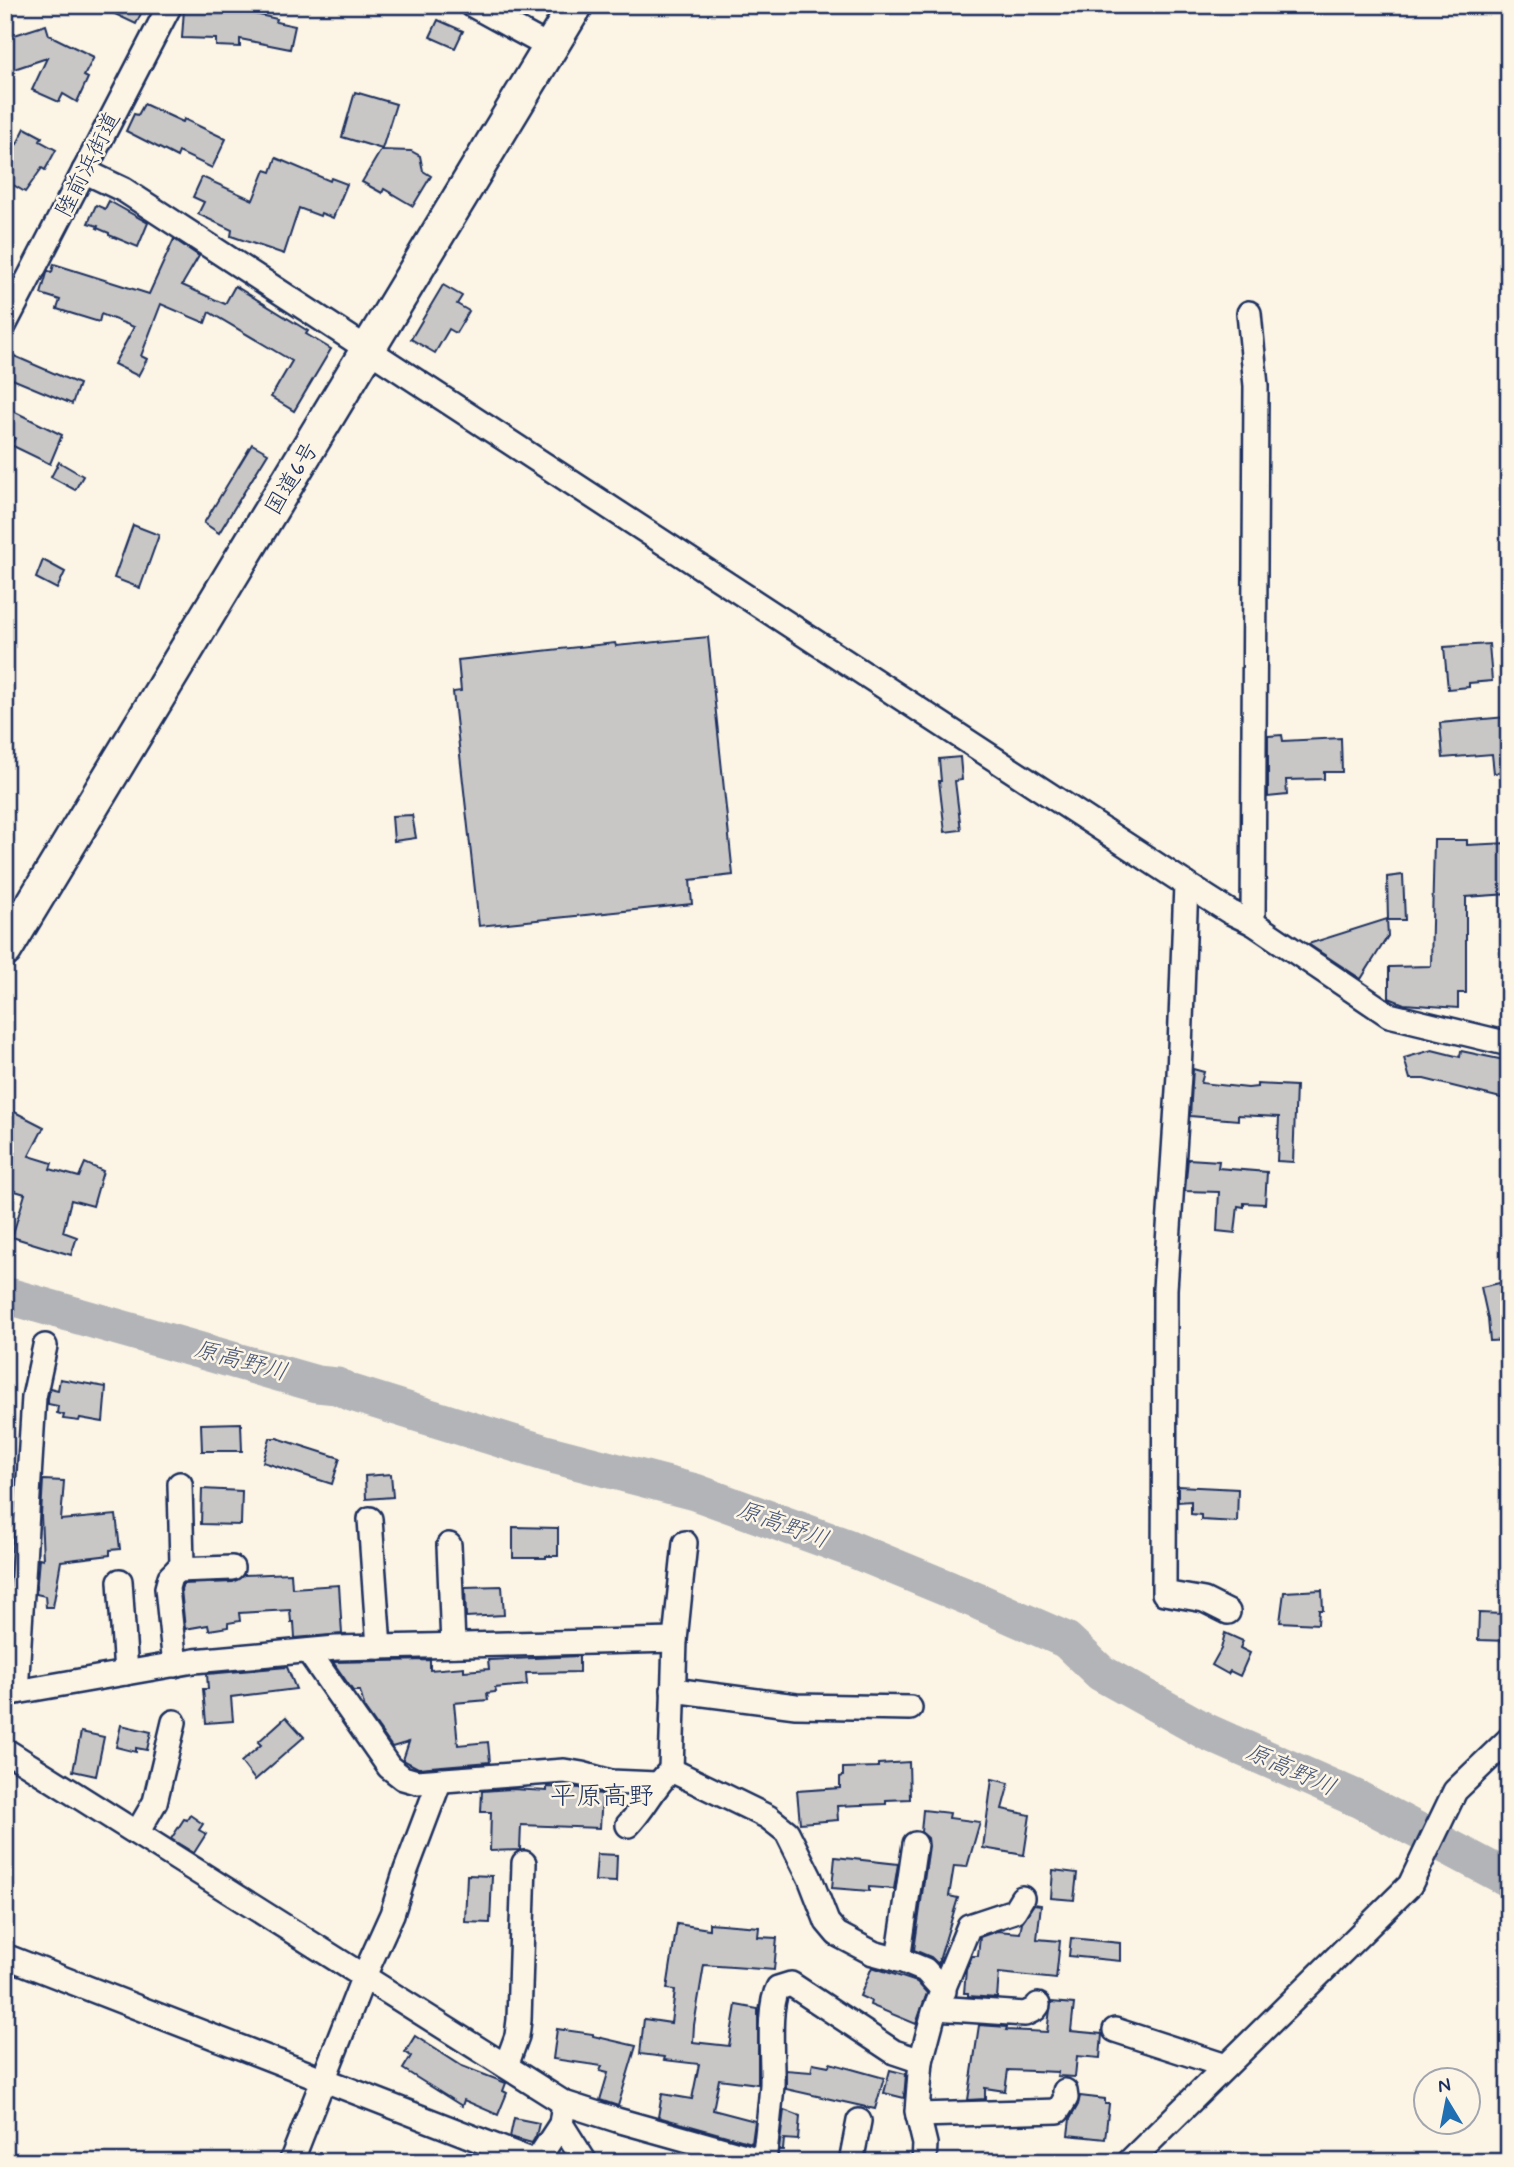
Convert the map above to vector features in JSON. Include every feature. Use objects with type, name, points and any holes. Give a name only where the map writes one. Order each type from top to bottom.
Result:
[{"type":"highway","name":"国道6号","points":[[6,946],[576,5]]},
{"type":"street","name":"陸前浜街道","points":[[5,324],[170,5]]},
{"type":"street","points":[[472,5],[551,48]]},
{"type":"street","points":[[84,171],[124,190],[1186,884],[1253,923],[1389,1015],[1509,1044]]},
{"type":"street","points":[[1249,313],[1255,386],[1253,923]]},
{"type":"street","points":[[1186,884],[1179,1074],[1165,1289],[1164,1593],[1204,1600],[1228,1612]]},
{"type":"street","points":[[45,1346],[34,1396],[11,1693],[175,1665],[308,1651],[675,1640]]},
{"type":"street","points":[[175,1665],[167,1588],[170,1577],[182,1565],[180,1484]]},
{"type":"street","points":[[370,1519],[379,1647]]},
{"type":"street","points":[[628,1825],[642,1810],[663,1777],[685,1543]]},
{"type":"street","points":[[449,1545],[453,1645]]},
{"type":"street","points":[[177,1570],[232,1568]]},
{"type":"street","points":[[120,1581],[126,1673]]},
{"type":"street","points":[[308,1651],[389,1767],[402,1778],[417,1782],[564,1771],[582,1773],[611,1783],[663,1777],[768,1817],[787,1832],[810,1878],[827,1922],[837,1934],[873,1953],[925,1970],[940,2000]]},
{"type":"street","points":[[673,1690],[796,1706],[910,1708]]},
{"type":"street","points":[[137,1833],[155,1802],[174,1722]]},
{"type":"street","points":[[1129,2162],[1410,1885],[1455,1791],[1509,1739]]},
{"type":"street","points":[[5,1750],[506,2066],[562,2113],[585,2162]]},
{"type":"street","points":[[291,2162],[364,1976],[393,1914],[406,1870],[440,1780]]},
{"type":"street","points":[[898,1960],[915,1844]]},
{"type":"street","points":[[506,2066],[518,2028],[524,1863]]},
{"type":"street","points":[[924,2162],[925,2144],[917,2098],[921,2061],[964,1934],[969,1926],[977,1922],[1009,1914],[1019,1907],[1021,1898]]},
{"type":"street","points":[[5,1956],[536,2162],[562,2113]]},
{"type":"street","points":[[562,2113],[617,2120],[759,2161],[772,2087],[772,2018],[775,1993],[778,1988],[791,1984],[894,2052],[921,2061]]},
{"type":"street","points":[[940,2000],[1025,2014],[1038,2005]]},
{"type":"street","points":[[1115,2030],[1226,2066]]},
{"type":"street","points":[[918,2115],[1058,2111],[1066,2098],[1065,2091]]},
{"type":"street","points":[[851,2162],[859,2121]]},
{"type":"building","points":[[96,5],[145,5],[136,24]]},
{"type":"building","points":[[184,9],[246,12],[277,19],[276,22],[295,26],[290,49],[240,39],[240,47],[216,46],[216,39],[182,38]]},
{"type":"building","points":[[438,20],[463,31],[455,48],[430,37]]},
{"type":"building","points":[[46,25],[49,35],[94,57],[84,76],[88,78],[77,102],[63,94],[59,102],[32,90],[47,58],[5,72],[5,38]]},
{"type":"building","points":[[355,92],[396,104],[382,149],[342,137]]},
{"type":"building","points":[[144,104],[226,139],[212,168],[179,152],[177,157],[126,131],[134,114],[138,115]]},
{"type":"building","points":[[25,128],[42,137],[40,141],[56,150],[45,170],[42,168],[25,192],[5,180],[5,137],[17,144]]},
{"type":"building","points":[[381,150],[411,151],[420,156],[423,171],[431,176],[413,206],[384,189],[382,193],[362,182]]},
{"type":"building","points":[[276,158],[330,181],[331,178],[347,184],[333,218],[299,208],[284,254],[231,236],[232,230],[198,214],[204,202],[193,197],[202,177],[253,200],[265,170],[271,172]]},
{"type":"building","points":[[109,201],[148,223],[138,247],[88,223],[96,205],[105,209]]},
{"type":"building","points":[[174,239],[199,256],[182,285],[225,304],[235,286],[308,331],[306,334],[331,349],[294,411],[271,397],[292,361],[209,312],[205,323],[161,304],[141,356],[147,359],[138,376],[114,364],[134,327],[101,314],[99,322],[57,309],[60,300],[41,294],[47,273],[52,272],[54,264],[149,294]]},
{"type":"building","points":[[443,285],[462,296],[457,304],[469,311],[456,333],[449,329],[435,353],[411,339]]},
{"type":"building","points":[[5,352],[79,384],[72,404],[5,376]]},
{"type":"building","points":[[5,407],[62,435],[50,464],[11,445],[15,438],[5,434]]},
{"type":"building","points":[[252,444],[268,453],[219,533],[204,523]]},
{"type":"building","points":[[59,462],[83,476],[75,490],[51,477]]},
{"type":"building","points":[[133,525],[159,535],[140,588],[114,578]]},
{"type":"building","points":[[43,560],[65,572],[57,589],[36,578]]},
{"type":"building","points":[[708,637],[733,875],[690,880],[692,904],[479,926],[453,692],[461,691],[458,660],[615,643],[616,646]]},
{"type":"building","points":[[1489,644],[1492,681],[1469,683],[1469,687],[1448,689],[1444,647]]},
{"type":"building","points":[[1506,717],[1509,772],[1494,773],[1492,754],[1443,758],[1440,723]]},
{"type":"building","points":[[1282,735],[1283,741],[1341,738],[1342,772],[1324,772],[1324,779],[1286,780],[1287,795],[1268,797],[1268,736]]},
{"type":"building","points":[[960,757],[962,780],[955,781],[961,830],[945,832],[939,759]]},
{"type":"building","points":[[412,815],[416,838],[394,841],[392,816]]},
{"type":"building","points":[[1434,840],[1467,840],[1467,845],[1509,843],[1509,894],[1466,897],[1466,993],[1458,993],[1458,1008],[1404,1004],[1389,998],[1389,967],[1431,966]]},
{"type":"building","points":[[1403,875],[1405,920],[1388,920],[1387,877]]},
{"type":"building","points":[[1387,919],[1388,936],[1361,979],[1308,944]]},
{"type":"building","points":[[1432,1050],[1460,1057],[1461,1051],[1509,1061],[1509,1100],[1424,1079],[1410,1079],[1404,1058]]},
{"type":"building","points":[[1193,1069],[1204,1072],[1201,1083],[1248,1088],[1257,1087],[1257,1084],[1296,1086],[1293,1162],[1277,1161],[1279,1117],[1238,1115],[1238,1120],[1190,1116]]},
{"type":"building","points":[[5,1107],[44,1127],[29,1156],[52,1163],[50,1169],[79,1177],[85,1163],[103,1171],[93,1206],[71,1200],[63,1232],[77,1237],[71,1255],[12,1237],[25,1194],[5,1188]]},
{"type":"building","points":[[1188,1159],[1219,1161],[1218,1168],[1267,1172],[1265,1204],[1244,1203],[1244,1207],[1238,1206],[1235,1233],[1217,1231],[1219,1192],[1185,1191]]},
{"type":"building","points":[[1509,1281],[1508,1340],[1490,1341],[1481,1287]]},
{"type":"building","points":[[60,1379],[106,1387],[103,1422],[80,1418],[79,1421],[63,1419],[64,1415],[57,1413],[58,1406],[48,1404],[50,1388],[58,1390]]},
{"type":"building","points":[[241,1423],[242,1451],[202,1451],[201,1424]]},
{"type":"building","points":[[270,1438],[340,1458],[332,1484],[263,1462]]},
{"type":"building","points":[[391,1474],[393,1497],[366,1499],[365,1476]]},
{"type":"building","points":[[43,1480],[64,1481],[61,1520],[116,1515],[120,1549],[110,1550],[110,1555],[61,1561],[53,1607],[46,1607],[45,1596],[36,1594],[39,1558],[43,1559]]},
{"type":"building","points":[[1178,1486],[1238,1489],[1237,1522],[1201,1520],[1201,1515],[1191,1514],[1191,1501],[1178,1502]]},
{"type":"building","points":[[202,1489],[242,1491],[241,1525],[201,1524]]},
{"type":"building","points":[[513,1527],[558,1528],[558,1556],[513,1558]]},
{"type":"building","points":[[291,1573],[292,1588],[339,1585],[342,1634],[295,1638],[290,1610],[239,1613],[240,1621],[228,1623],[228,1627],[209,1630],[208,1625],[185,1629],[181,1589],[183,1584],[233,1582],[244,1575]]},
{"type":"building","points":[[502,1586],[504,1615],[466,1617],[465,1587]]},
{"type":"building","points":[[1322,1590],[1323,1610],[1319,1610],[1318,1624],[1280,1622],[1284,1592]]},
{"type":"building","points":[[1479,1613],[1503,1614],[1503,1619],[1509,1620],[1509,1641],[1478,1640]]},
{"type":"building","points":[[1225,1633],[1243,1641],[1240,1648],[1250,1653],[1240,1676],[1230,1671],[1228,1674],[1212,1665],[1221,1649]]},
{"type":"building","points":[[579,1656],[579,1672],[526,1673],[527,1685],[495,1688],[496,1692],[487,1693],[488,1700],[454,1703],[458,1745],[488,1742],[490,1762],[418,1768],[403,1760],[409,1742],[392,1747],[365,1709],[360,1691],[353,1691],[333,1662],[430,1660],[430,1670],[464,1667],[464,1671],[489,1669],[488,1660]]},
{"type":"building","points":[[287,1667],[296,1689],[231,1697],[233,1721],[206,1723],[203,1689],[208,1689],[207,1674]]},
{"type":"building","points":[[286,1717],[304,1737],[255,1780],[241,1762],[261,1745],[258,1742]]},
{"type":"building","points":[[121,1725],[151,1732],[147,1750],[136,1748],[136,1752],[116,1747]]},
{"type":"building","points":[[81,1732],[104,1737],[96,1776],[73,1771]]},
{"type":"building","points":[[909,1762],[910,1799],[886,1800],[886,1804],[837,1806],[838,1820],[800,1823],[797,1791],[840,1788],[843,1768],[878,1767],[878,1764]]},
{"type":"building","points":[[992,1779],[1009,1783],[1002,1809],[1030,1815],[1024,1855],[983,1848]]},
{"type":"building","points":[[547,1787],[581,1788],[584,1792],[602,1794],[600,1828],[521,1825],[520,1850],[490,1851],[491,1812],[481,1812],[482,1791],[547,1791]]},
{"type":"building","points":[[923,1810],[950,1813],[949,1818],[980,1822],[967,1867],[954,1866],[949,1896],[958,1898],[938,1964],[931,1957],[914,1950],[929,1846],[928,1838],[921,1832]]},
{"type":"building","points":[[190,1815],[203,1824],[199,1830],[206,1834],[194,1853],[171,1839],[184,1819],[187,1820]]},
{"type":"building","points":[[597,1854],[617,1855],[616,1882],[595,1881]]},
{"type":"building","points":[[835,1857],[898,1864],[894,1889],[869,1887],[869,1891],[832,1888]]},
{"type":"building","points":[[1053,1870],[1077,1873],[1074,1900],[1051,1898]]},
{"type":"building","points":[[467,1875],[492,1876],[490,1923],[465,1922]]},
{"type":"building","points":[[1034,1904],[1041,1905],[1037,1939],[1060,1941],[1056,1979],[999,1973],[997,1998],[968,1996],[968,1993],[964,1993],[966,1970],[972,1956],[978,1956],[980,1937],[997,1931],[1020,1933],[1022,1922]]},
{"type":"building","points":[[709,1923],[759,1927],[758,1937],[777,1938],[774,1970],[704,1965],[694,2025],[693,2042],[729,2046],[736,2005],[758,2009],[758,2084],[719,2079],[713,2110],[755,2121],[752,2143],[658,2117],[662,2094],[692,2099],[699,2064],[640,2054],[644,2019],[671,2023],[675,1990],[667,1989],[677,1924],[709,1929]]},
{"type":"building","points":[[1071,1938],[1120,1943],[1120,1961],[1069,1956]]},
{"type":"building","points":[[872,1967],[917,1982],[927,1993],[916,2024],[870,2005],[871,2001],[860,1996]]},
{"type":"building","points":[[1051,2002],[1074,2004],[1071,2031],[1102,2034],[1100,2058],[1077,2056],[1075,2077],[1057,2076],[1058,2072],[1008,2070],[1005,2091],[985,2088],[985,2099],[968,2100],[979,2025],[1007,2027],[1006,2030],[1047,2032]]},
{"type":"building","points":[[557,2029],[593,2034],[636,2046],[618,2106],[600,2100],[608,2073],[600,2071],[602,2066],[553,2059]]},
{"type":"building","points":[[415,2036],[462,2066],[506,2083],[503,2091],[507,2093],[498,2115],[464,2100],[462,2106],[403,2069],[411,2056],[405,2052]]},
{"type":"building","points":[[813,2063],[829,2066],[830,2063],[884,2078],[875,2109],[786,2089],[786,2070],[811,2072]]},
{"type":"building","points":[[890,2070],[906,2074],[904,2098],[884,2093]]},
{"type":"building","points":[[1080,2096],[1105,2099],[1105,2104],[1109,2104],[1105,2139],[1068,2135],[1070,2119]]},
{"type":"building","points":[[784,2110],[800,2116],[798,2140],[784,2139],[783,2150],[779,2150]]},
{"type":"building","points":[[514,2118],[539,2123],[532,2143],[510,2137]]},
{"type":"waterway","name":"原高野川","points":[[5,1295],[317,1384],[337,1386],[545,1453],[695,1492],[849,1548],[1066,1640],[1101,1673],[1207,1732],[1358,1799],[1509,1879]]},
{"type":"district","name":"平原高野","points":[[602,1795]]}]
